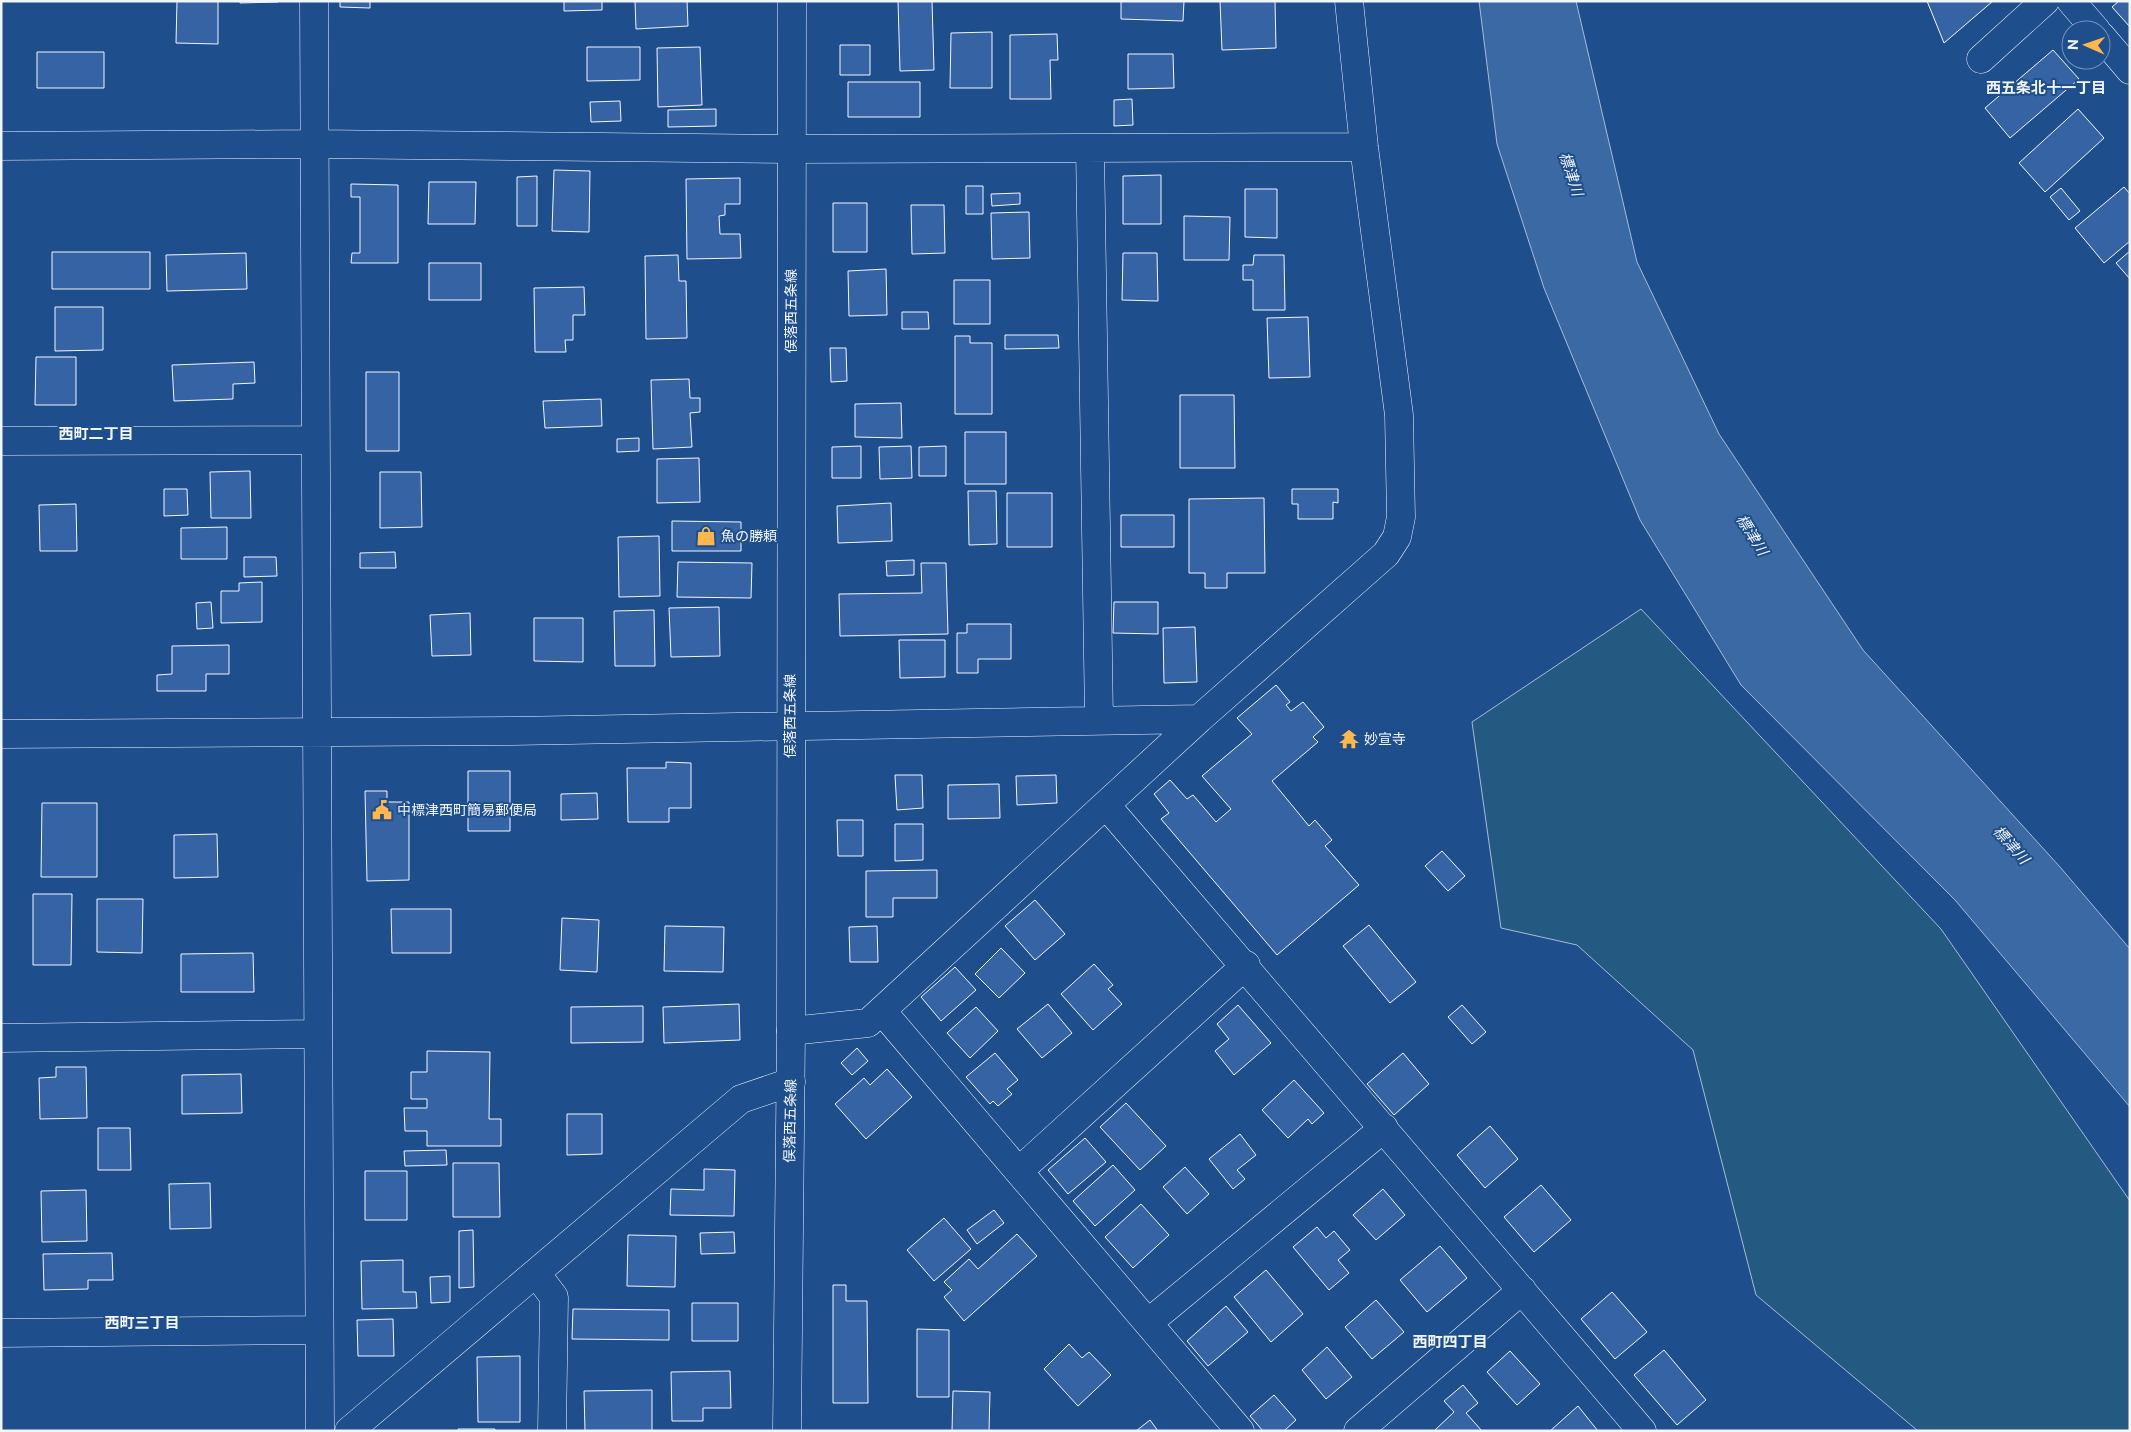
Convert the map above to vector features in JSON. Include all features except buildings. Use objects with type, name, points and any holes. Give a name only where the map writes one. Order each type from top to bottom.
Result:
[{"type":"street","points":[[314,1],[314,440],[320,1431]]},
{"type":"street","name":"俣落西五条線","points":[[788,1431],[791,1082],[792,1]]},
{"type":"street","points":[[791,1031],[868,1023],[1200,719],[1386,554],[1398,537],[1401,517],[1399,415],[1364,147],[1349,1]]},
{"type":"street","points":[[1981,59],[2045,1]]},
{"type":"street","points":[[2071,1],[2087,20]]},
{"type":"street","points":[[2111,48],[2130,70]]},
{"type":"street","points":[[1,146],[313,144],[791,149],[1364,147]]},
{"type":"street","points":[[1090,148],[1099,719]]},
{"type":"street","points":[[1,441],[314,440]]},
{"type":"street","points":[[1,734],[790,727],[1099,719],[1200,719]]},
{"type":"street","points":[[1106,805],[1246,965],[1642,1431]]},
{"type":"street","points":[[1019,1171],[1246,965]]},
{"type":"street","points":[[882,1010],[1240,1431]]},
{"type":"street","points":[[1,1038],[318,1034]]},
{"type":"street","points":[[349,1431],[741,1100],[791,1082]]},
{"type":"street","points":[[1148,1323],[1384,1128]]},
{"type":"street","points":[[536,1273],[554,1298],[552,1431]]},
{"type":"street","points":[[1358,1431],[1522,1290]]},
{"type":"street","points":[[1,1333],[319,1330]]},
{"type":"shaded area","points":[[1641,609],[1941,929],[2130,1201],[2130,1431],[1918,1431],[1756,1295],[1693,1050],[1577,945],[1501,928],[1472,722]]},
{"type":"water","name":"標津川","points":[[1479,1],[1576,1],[1637,262],[1719,434],[1863,650],[2060,867],[2130,949],[2130,1107],[1955,900],[1741,685],[1640,520],[1544,288],[1497,144]]},
{"type":"place","name":"魚の勝頼","points":[[706,536]]},
{"type":"place","name":"妙宣寺","points":[[1349,739]]},
{"type":"place","name":"中標津西町簡易郵便局","points":[[382,810]]},
{"type":"district","name":"西五条北十一丁目","points":[[2046,88]]},
{"type":"district","name":"西町二丁目","points":[[96,434]]},
{"type":"district","name":"西町三丁目","points":[[142,1323]]},
{"type":"district","name":"西町四丁目","points":[[1450,1342]]}]
